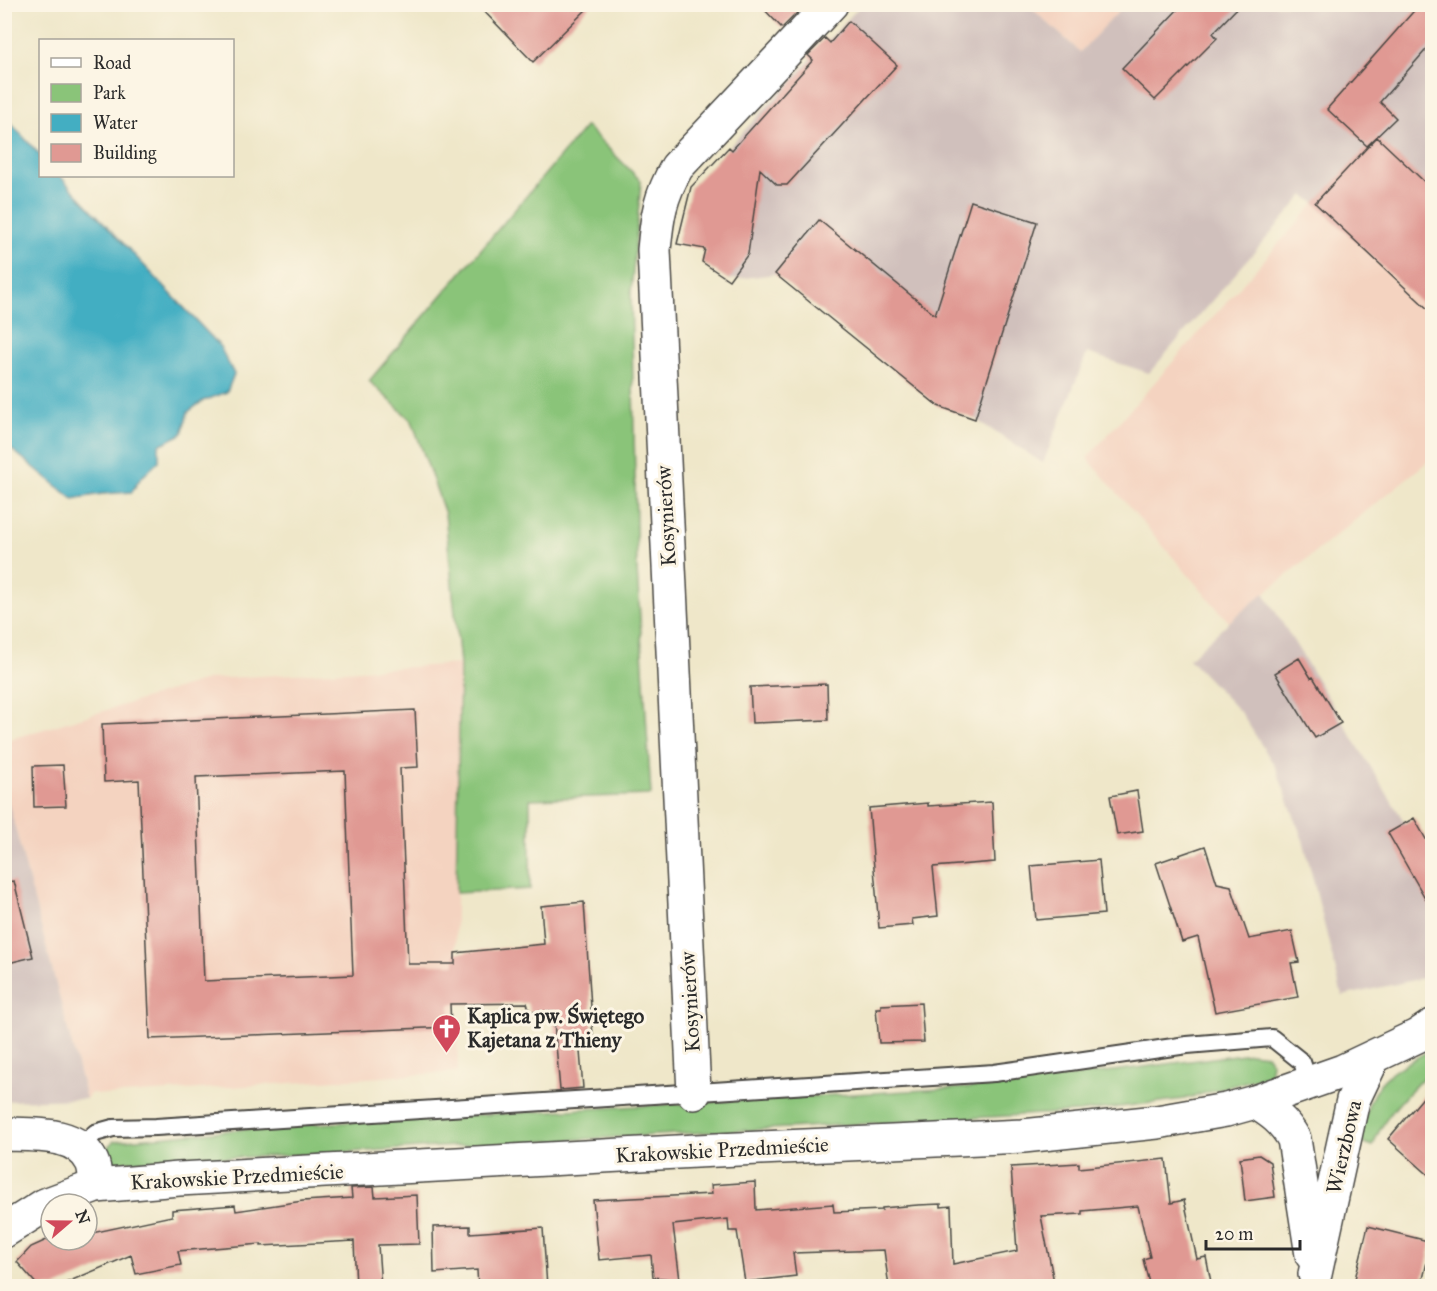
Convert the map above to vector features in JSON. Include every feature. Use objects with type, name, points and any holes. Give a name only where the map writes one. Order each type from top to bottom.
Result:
[{"type":"street","name":"Kosynierów","points":[[694,1093],[654,250],[657,217],[664,190],[677,167],[831,4]]},
{"type":"street","name":"Krakowskie Przedmieście","points":[[7,1223],[45,1205],[96,1186],[179,1179],[685,1151],[1023,1136],[1157,1122],[1227,1110],[1255,1102],[1373,1058],[1432,1026]]},
{"type":"street","name":"Wierzbowa","points":[[1315,1280],[1353,1100],[1373,1058]]},
{"type":"street","name":"Wierzbowa","points":[[1255,1102],[1285,1123],[1294,1139],[1315,1280]]},
{"type":"street","points":[[4,1134],[50,1135],[81,1147],[92,1162],[96,1186]]},
{"type":"lane","points":[[81,1147],[95,1133],[113,1128],[994,1073],[1187,1045],[1272,1038],[1302,1062],[1309,1083]]},
{"type":"shaded area","points":[[861,5],[1028,5],[1080,52],[1125,5],[1432,5],[1432,296],[1424,305],[1304,195],[1149,373],[1087,353],[1043,463],[975,419],[938,406],[775,274],[729,280],[702,262],[705,249],[692,187]]},
{"type":"shaded area","points":[[1028,5],[1125,5],[1080,52]]},
{"type":"shaded area","points":[[1315,203],[1424,305],[1432,296],[1432,458],[1229,622],[1087,458]]},
{"type":"shaded area","points":[[1264,593],[1405,823],[1414,818],[1432,850],[1432,976],[1342,996],[1304,843],[1276,768],[1242,714],[1189,659]]},
{"type":"shaded area","points":[[460,664],[455,964],[458,1072],[108,1095],[91,1093],[86,1099],[5,789],[4,741],[210,679]]},
{"type":"shaded area","points":[[5,789],[86,1099],[5,1101]]},
{"type":"green space","points":[[586,126],[641,181],[631,293],[637,569],[651,795],[530,799],[530,889],[456,893],[460,664],[445,514],[412,421],[369,381]]},
{"type":"green space","points":[[1432,1049],[1432,1068],[1383,1124],[1373,1146],[1359,1142],[1368,1106],[1380,1084],[1400,1067]]},
{"type":"green space","points":[[1251,1053],[1267,1055],[1272,1063],[1270,1075],[1184,1099],[1079,1112],[274,1156],[114,1162],[107,1157],[107,1149],[114,1141],[279,1126],[999,1086]]},
{"type":"water","points":[[5,117],[39,154],[39,177],[61,177],[219,345],[234,374],[227,392],[203,401],[188,412],[182,434],[159,445],[159,461],[140,479],[132,492],[73,499],[5,444]]},
{"type":"building","points":[[477,4],[592,4],[533,62]]},
{"type":"building","points":[[759,4],[793,4],[799,11],[782,28]]},
{"type":"building","points":[[1183,4],[1241,4],[1213,33],[1217,38],[1155,100],[1122,68]]},
{"type":"building","points":[[1420,4],[1432,4],[1432,43],[1380,102],[1396,118],[1367,146],[1327,109]]},
{"type":"building","points":[[849,21],[897,65],[787,185],[777,185],[760,169],[748,254],[729,280],[702,262],[705,249],[677,244],[691,187],[729,147],[732,150],[813,60],[808,55],[825,38],[830,43]]},
{"type":"building","points":[[1377,137],[1432,189],[1432,313],[1315,203]]},
{"type":"building","points":[[971,201],[1037,222],[975,419],[938,406],[775,274],[819,220],[935,315]]},
{"type":"building","points":[[1299,658],[1341,723],[1315,738],[1275,673]]},
{"type":"building","points":[[827,684],[828,720],[752,723],[750,687]]},
{"type":"building","points":[[415,710],[418,767],[400,768],[408,964],[455,964],[455,953],[544,944],[541,906],[584,902],[593,1037],[579,1039],[583,1088],[560,1090],[553,1011],[530,1012],[527,1003],[450,1004],[451,1027],[150,1039],[139,780],[104,782],[102,724]],"holes":[[[345,771],[353,975],[204,981],[196,777]]]},
{"type":"building","points":[[63,765],[66,806],[34,807],[33,766]]},
{"type":"building","points":[[1137,791],[1143,831],[1117,835],[1110,796]]},
{"type":"building","points":[[992,802],[995,862],[933,867],[938,916],[912,919],[913,925],[879,928],[869,808],[928,803],[928,806]]},
{"type":"building","points":[[1414,818],[1432,850],[1432,910],[1388,833]]},
{"type":"building","points":[[1205,846],[1217,883],[1231,886],[1249,939],[1292,931],[1299,962],[1291,963],[1298,997],[1215,1012],[1198,937],[1182,942],[1156,863]]},
{"type":"building","points":[[1099,860],[1104,914],[1036,920],[1031,866]]},
{"type":"building","points":[[14,881],[33,957],[4,964],[4,882]]},
{"type":"building","points":[[921,1003],[924,1042],[879,1043],[876,1008],[881,1008],[881,1005]]},
{"type":"building","points":[[1432,1087],[1432,1178],[1388,1139]]},
{"type":"building","points":[[1259,1155],[1270,1162],[1275,1197],[1245,1201],[1240,1158]]},
{"type":"building","points":[[1166,1159],[1171,1203],[1184,1200],[1197,1259],[1206,1257],[1212,1287],[1150,1287],[1143,1259],[1150,1257],[1138,1206],[1082,1211],[1082,1214],[1041,1216],[1055,1287],[889,1287],[884,1250],[793,1253],[796,1276],[745,1282],[737,1231],[729,1231],[728,1219],[673,1225],[680,1280],[653,1277],[651,1255],[599,1260],[593,1200],[712,1194],[711,1185],[755,1182],[756,1210],[833,1204],[834,1212],[882,1210],[882,1208],[918,1205],[951,1206],[953,1264],[1017,1251],[1011,1167],[1079,1163],[1079,1168]]},
{"type":"building","points":[[374,1187],[375,1197],[417,1195],[419,1244],[378,1245],[381,1287],[356,1287],[354,1241],[261,1246],[261,1244],[178,1251],[181,1265],[136,1274],[131,1255],[56,1287],[39,1287],[17,1262],[31,1247],[39,1243],[39,1252],[99,1252],[99,1231],[172,1216],[172,1210],[235,1205],[236,1211],[303,1201],[352,1198],[351,1188]]},
{"type":"building","points":[[470,1226],[470,1233],[543,1228],[547,1287],[478,1287],[477,1270],[434,1273],[433,1227]]},
{"type":"building","points":[[1368,1226],[1432,1242],[1421,1287],[1353,1287]]},
{"type":"place","name":"Kaplica pw. Świętego Kajetana z Thieny","points":[[446,1054]]}]
